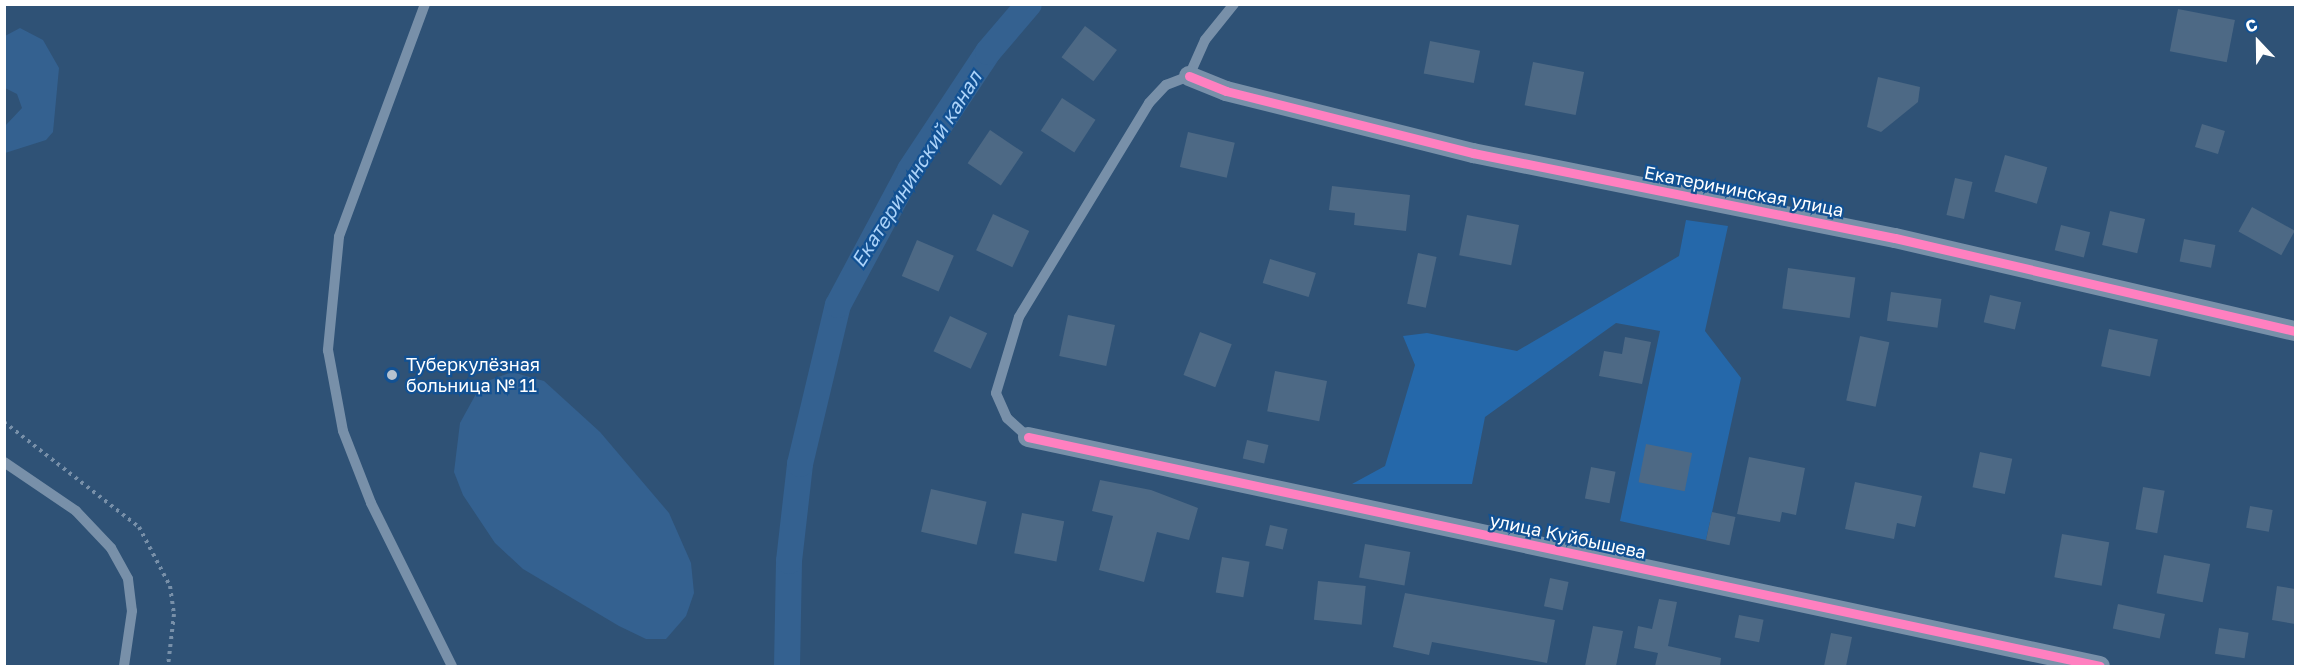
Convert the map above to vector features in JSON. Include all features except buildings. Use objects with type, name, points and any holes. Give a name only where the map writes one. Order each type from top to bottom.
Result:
[{"type":"street","name":"Екатерининская улица","points":[[1189,76],[1227,91],[1473,153],[1895,238],[2295,331]]},
{"type":"street","name":"улица Куйбышева","points":[[1028,437],[2100,666]]},
{"type":"lane","points":[[425,4],[339,237],[328,350],[343,431],[371,503],[452,666]]},
{"type":"lane","points":[[1028,437],[1007,418],[996,393],[1019,317],[1149,103],[1166,85],[1189,76],[1204,40],[1233,4]]},
{"type":"lane","points":[[4,462],[76,511],[111,548],[128,579],[132,611],[124,666]]},
{"type":"shaded area","points":[[20,28],[43,40],[59,68],[53,132],[46,140],[5,153],[5,126],[22,108],[17,94],[5,88],[5,36]]},
{"type":"shaded area","points":[[1686,220],[1728,226],[1705,331],[1741,378],[1706,540],[1620,521],[1660,331],[1616,323],[1485,417],[1472,484],[1352,484],[1385,466],[1415,365],[1403,336],[1427,333],[1517,351],[1679,256]]},
{"type":"shaded area","points":[[512,372],[544,381],[600,432],[669,513],[691,563],[694,593],[686,616],[666,639],[646,639],[619,626],[523,569],[495,543],[463,495],[454,472],[460,423],[482,383]]},
{"type":"waterway","name":"Екатерининский канал","points":[[787,666],[789,561],[800,464],[838,305],[910,170],[988,52],[1029,4]]},
{"type":"cycle path","points":[[1189,76],[1226,91],[1473,153],[1895,238],[2296,331]]},
{"type":"cycle path","points":[[1028,437],[2100,666]]},
{"type":"place","name":"Туберкулёзная больница № 11","points":[[392,375]]}]
